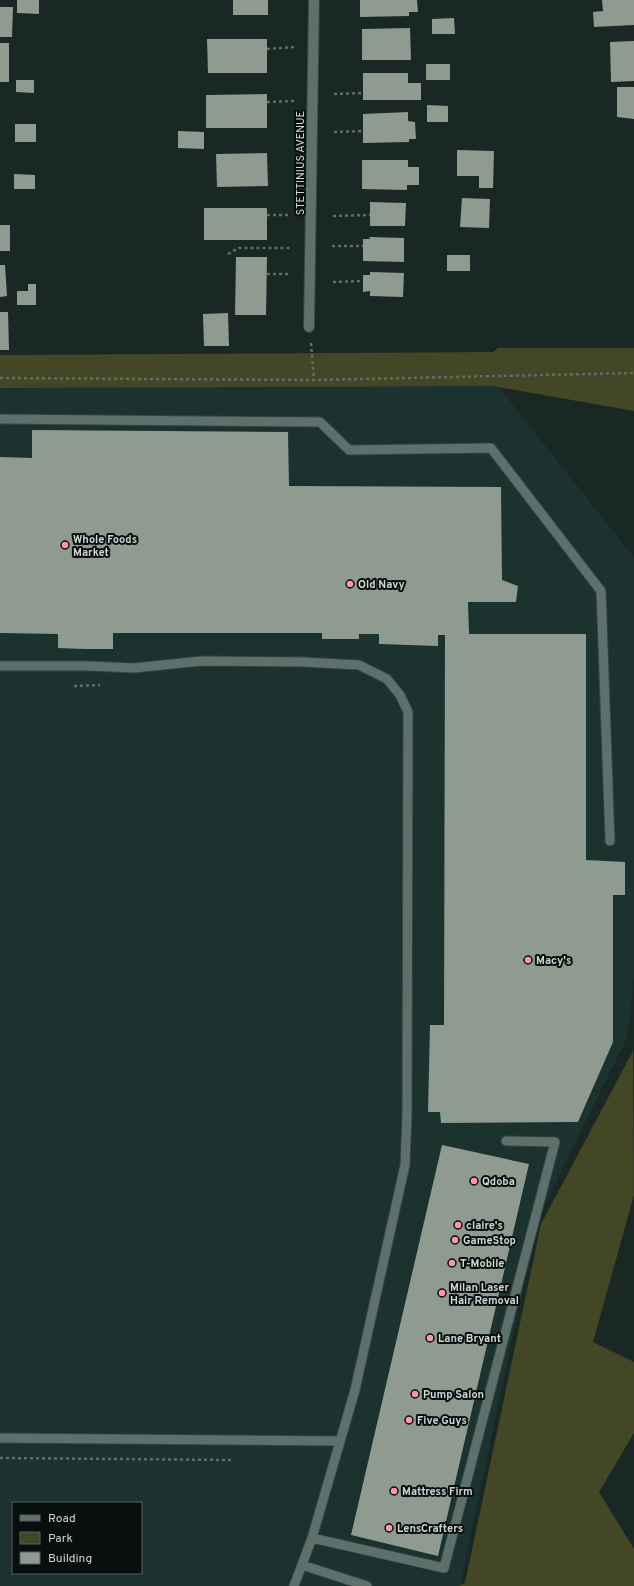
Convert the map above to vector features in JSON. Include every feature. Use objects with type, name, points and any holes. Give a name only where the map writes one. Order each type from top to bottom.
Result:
[{"type":"street","name":"STETTINIUS AVENUE","points":[[309,327],[314,0]]},
{"type":"lane","points":[[0,419],[320,422],[349,450],[491,448],[601,591],[610,841]]},
{"type":"lane","points":[[0,666],[89,666],[134,668],[201,661],[304,662],[359,665],[386,679],[400,695],[408,712],[408,1115],[405,1165],[355,1390],[312,1538],[294,1586]]},
{"type":"lane","points":[[312,1538],[444,1568],[555,1142],[506,1141]]},
{"type":"lane","points":[[0,1438],[340,1441]]},
{"type":"lane","points":[[302,1565],[367,1586]]},
{"type":"path","points":[[267,49],[295,47]]},
{"type":"path","points":[[334,94],[362,93]]},
{"type":"path","points":[[266,102],[294,101]]},
{"type":"path","points":[[334,132],[363,131]]},
{"type":"path","points":[[267,215],[291,215]]},
{"type":"path","points":[[334,216],[370,215]]},
{"type":"path","points":[[332,246],[363,246]]},
{"type":"path","points":[[228,254],[240,248],[290,248]]},
{"type":"path","points":[[267,274],[290,274]]},
{"type":"path","points":[[333,282],[363,281]]},
{"type":"path","points":[[309,327],[314,380]]},
{"type":"path","points":[[0,378],[314,380],[634,373]]},
{"type":"path","points":[[74,686],[106,685]]},
{"type":"path","points":[[0,1458],[232,1460]]},
{"type":"shaded area","points":[[489,375],[634,557],[634,980],[627,1038],[537,1221],[460,1586],[0,1586],[0,378]]},
{"type":"green space","points":[[498,348],[634,348],[634,411],[492,386],[0,388],[0,355],[493,352]]},
{"type":"green space","points":[[633,1051],[634,1195],[593,1342],[634,1362],[634,1433],[599,1492],[634,1549],[634,1586],[457,1586],[465,1583],[541,1224]]},
{"type":"building","points":[[17,0],[39,0],[39,14],[17,13]]},
{"type":"building","points":[[233,0],[268,0],[268,15],[233,15]]},
{"type":"building","points":[[360,0],[417,0],[418,12],[409,12],[409,16],[360,17]]},
{"type":"building","points":[[602,0],[634,0],[634,25],[594,27],[593,12],[603,11]]},
{"type":"building","points":[[0,7],[13,7],[12,37],[0,37]]},
{"type":"building","points":[[454,18],[455,34],[432,34],[432,19]]},
{"type":"building","points":[[410,28],[411,60],[362,60],[362,29]]},
{"type":"building","points":[[207,39],[267,39],[267,73],[208,73]]},
{"type":"building","points":[[634,41],[634,81],[611,82],[610,42]]},
{"type":"building","points":[[0,43],[9,43],[9,82],[0,82]]},
{"type":"building","points":[[426,64],[450,64],[450,80],[426,80]]},
{"type":"building","points":[[363,73],[408,73],[408,83],[421,83],[421,100],[363,100]]},
{"type":"building","points":[[16,80],[34,80],[34,93],[16,92]]},
{"type":"building","points":[[617,87],[634,87],[634,119],[617,117]]},
{"type":"building","points":[[267,94],[267,128],[206,128],[206,95]]},
{"type":"building","points":[[427,105],[448,106],[448,122],[427,122]]},
{"type":"building","points":[[408,112],[408,121],[415,122],[416,139],[409,139],[409,142],[363,143],[363,114]]},
{"type":"building","points":[[15,124],[36,124],[36,142],[15,142]]},
{"type":"building","points":[[178,131],[204,132],[204,149],[178,148]]},
{"type":"building","points":[[457,150],[494,151],[493,188],[479,188],[479,176],[457,176]]},
{"type":"building","points":[[267,153],[268,186],[217,187],[216,154]]},
{"type":"building","points":[[362,160],[408,160],[408,167],[419,167],[419,185],[407,185],[407,190],[362,189]]},
{"type":"building","points":[[14,174],[35,175],[35,189],[14,189]]},
{"type":"building","points":[[462,198],[490,199],[489,228],[460,227]]},
{"type":"building","points":[[370,202],[406,203],[405,226],[370,226]]},
{"type":"building","points":[[204,208],[267,208],[267,240],[204,240]]},
{"type":"building","points":[[0,225],[10,225],[10,251],[0,251]]},
{"type":"building","points":[[369,237],[404,238],[404,262],[363,261],[363,239],[370,239]]},
{"type":"building","points":[[447,255],[470,255],[470,271],[447,271]]},
{"type":"building","points":[[236,257],[267,257],[266,315],[235,315]]},
{"type":"building","points":[[0,265],[5,265],[7,296],[0,297]]},
{"type":"building","points":[[370,272],[404,273],[403,297],[370,296],[370,291],[363,292],[363,275],[370,275]]},
{"type":"building","points":[[28,284],[36,284],[36,305],[17,305],[17,291],[28,291]]},
{"type":"building","points":[[0,312],[8,312],[9,350],[0,350]]},
{"type":"building","points":[[228,313],[229,346],[204,346],[203,314]]},
{"type":"building","points":[[32,430],[288,432],[289,486],[501,487],[502,580],[518,586],[516,602],[468,602],[469,634],[586,634],[586,860],[625,862],[625,895],[613,895],[613,1042],[578,1122],[441,1123],[440,1112],[428,1112],[430,1025],[444,1025],[445,635],[438,635],[438,646],[379,644],[379,634],[359,634],[359,639],[322,639],[322,633],[113,633],[113,649],[85,649],[58,648],[58,634],[0,633],[0,457],[32,458]]},
{"type":"building","points":[[442,1145],[529,1164],[438,1556],[351,1535]]},
{"type":"place","name":"Whole Foods Market","points":[[65,545]]},
{"type":"place","name":"Old Navy","points":[[350,584]]},
{"type":"place","name":"Macy's","points":[[528,960]]},
{"type":"place","name":"Qdoba","points":[[474,1181]]},
{"type":"place","name":"claire's","points":[[458,1225]]},
{"type":"place","name":"GameStop","points":[[455,1240]]},
{"type":"place","name":"T-Mobile","points":[[452,1263]]},
{"type":"place","name":"Milan Laser Hair Removal","points":[[442,1293]]},
{"type":"place","name":"Lane Bryant","points":[[430,1338]]},
{"type":"place","name":"Pump Salon","points":[[415,1394]]},
{"type":"place","name":"Five Guys","points":[[409,1420]]},
{"type":"place","name":"Mattress Firm","points":[[394,1491]]},
{"type":"place","name":"LensCrafters","points":[[389,1528]]}]
